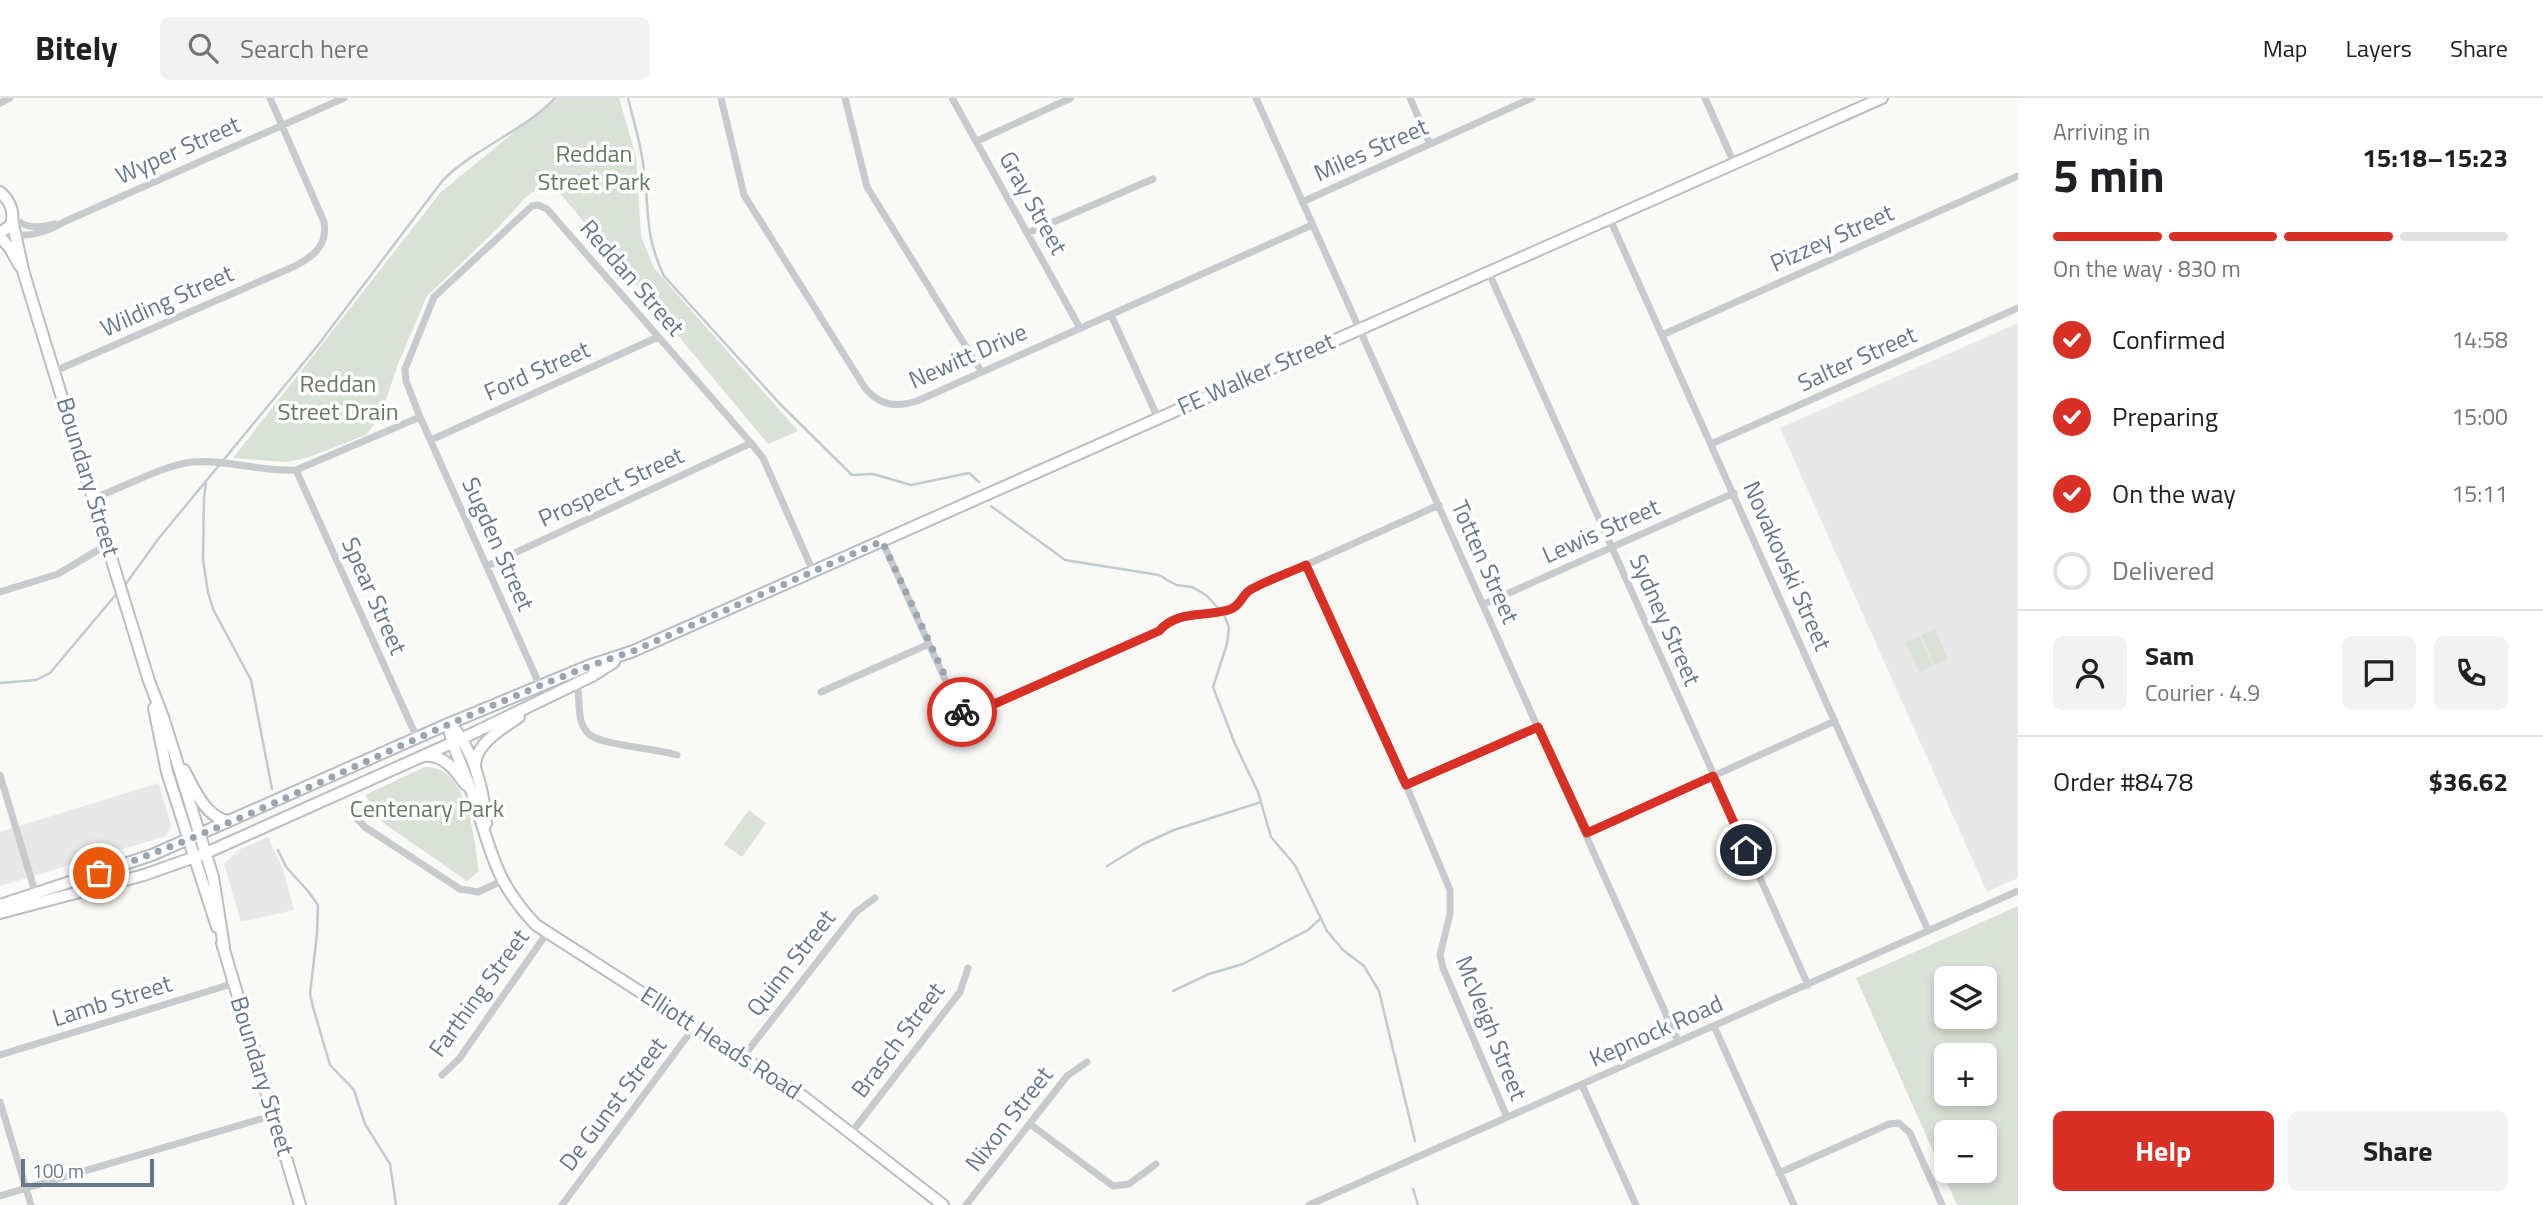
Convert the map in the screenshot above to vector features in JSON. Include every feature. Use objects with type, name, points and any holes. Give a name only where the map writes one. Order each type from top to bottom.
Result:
[{"type":"main road","name":"FE Walker Street","points":[[37,899],[188,840],[540,686],[576,677],[1881,98]]},
{"type":"main road","name":"Boundary Street","points":[[0,192],[9,202],[24,274],[149,681],[206,853],[219,904],[224,947]]},
{"type":"main road","points":[[0,235],[7,229],[13,217]]},
{"type":"main road","name":"Boundary Street","points":[[0,235],[24,274]]},
{"type":"main road","name":"FE Walker Street","points":[[37,899],[145,875],[206,853],[463,738],[557,693],[576,677]]},
{"type":"main road","name":"Boundary Street","points":[[149,681],[167,772],[224,947],[300,1205]]},
{"type":"main road","points":[[475,769],[477,753],[494,735],[557,693]]},
{"type":"main road","name":"Elliott Heads Road","points":[[449,724],[463,738],[475,769],[484,800],[488,841]]},
{"type":"main road","name":"Elliott Heads Road","points":[[449,724],[451,743],[475,799],[493,861],[518,906],[547,933],[804,1097],[852,1132],[937,1203]]},
{"type":"main road","points":[[172,746],[207,808],[217,818],[230,821]]},
{"type":"main road","points":[[424,756],[436,756],[445,761],[475,799]]},
{"type":"main road","points":[[0,905],[37,899]]},
{"type":"main road","points":[[0,913],[37,899]]},
{"type":"street","points":[[0,103],[10,98]]},
{"type":"street","name":"Wilding Street","points":[[55,371],[295,266],[318,250],[325,236],[321,215],[271,98]]},
{"type":"street","name":"Wyper Street","points":[[0,235],[38,234],[344,98]]},
{"type":"street","name":"Newitt Drive","points":[[721,98],[744,195],[871,395],[887,405],[906,404],[1312,225]]},
{"type":"street","points":[[845,98],[867,187],[981,371]]},
{"type":"street","name":"Gray Street","points":[[952,98],[1080,328]]},
{"type":"street","points":[[977,141],[1070,98]]},
{"type":"street","name":"Totten Street","points":[[1256,98],[1678,1041]]},
{"type":"street","points":[[1410,98],[1430,144]]},
{"type":"street","name":"Miles Street","points":[[1302,202],[1532,98]]},
{"type":"street","points":[[1705,98],[1734,163]]},
{"type":"street","name":"Pizzey Street","points":[[1662,335],[2018,176]]},
{"type":"street","points":[[1028,233],[1153,178]]},
{"type":"street","name":"Reddan Street","points":[[420,417],[406,381],[405,369],[430,302],[448,282],[532,206],[538,205],[547,209],[763,458],[813,571]]},
{"type":"street","name":"Wyper Street","points":[[13,217],[18,222],[33,227],[45,227],[66,221]]},
{"type":"street","name":"Novakovski Street","points":[[1609,217],[1928,930]]},
{"type":"street","points":[[21,255],[24,245],[38,234]]},
{"type":"street","name":"Sydney Street","points":[[1488,271],[1808,985]]},
{"type":"street","name":"Salter Street","points":[[1711,444],[2018,308]]},
{"type":"street","points":[[1111,314],[1158,418]]},
{"type":"street","name":"Ford Street","points":[[431,440],[658,337]]},
{"type":"street","points":[[94,498],[184,464],[214,464],[275,471],[296,470],[420,417]]},
{"type":"street","name":"Sugden Street","points":[[420,417],[540,686]]},
{"type":"street","name":"Prospect Street","points":[[487,566],[751,443]]},
{"type":"street","name":"Spear Street","points":[[296,470],[417,738]]},
{"type":"street","name":"Lewis Street","points":[[1484,604],[1734,493]]},
{"type":"street","points":[[882,541],[959,710],[965,714],[974,713],[1159,631],[1169,621],[1186,615],[1209,615],[1234,608],[1246,592],[1439,505]]},
{"type":"street","points":[[0,592],[58,574],[108,544]]},
{"type":"street","name":"McVeigh Street","points":[[1306,565],[1406,785],[1450,890],[1450,914],[1440,955],[1443,968],[1507,1117]]},
{"type":"street","points":[[821,692],[929,643]]},
{"type":"street","points":[[576,677],[581,721],[587,734],[598,739],[677,755]]},
{"type":"street","points":[[1587,833],[1835,721]]},
{"type":"street","points":[[1406,785],[1538,727]]},
{"type":"street","points":[[0,775],[37,899]]},
{"type":"street","points":[[355,812],[365,827],[460,890],[478,892],[502,881]]},
{"type":"street","name":"Kepnock Road","points":[[1309,1205],[2018,891]]},
{"type":"street","name":"Quinn Street","points":[[743,1057],[856,912],[875,898]]},
{"type":"street","name":"Farthing Street","points":[[442,1075],[459,1059],[547,933]]},
{"type":"street","name":"Brasch Street","points":[[852,1132],[960,992],[968,968]]},
{"type":"street","name":"Lamb Street","points":[[0,1055],[234,983]]},
{"type":"street","points":[[1714,1026],[1794,1205]]},
{"type":"street","name":"De Gunst Street","points":[[562,1205],[695,1027]]},
{"type":"street","name":"Nixon Street","points":[[966,1205],[1067,1076],[1087,1062]]},
{"type":"street","points":[[1582,1085],[1636,1205]]},
{"type":"street","points":[[0,1102],[31,1205]]},
{"type":"street","points":[[0,1196],[274,1115]]},
{"type":"street","points":[[1779,1173],[1889,1124],[1899,1123],[1908,1129],[1942,1205]]},
{"type":"street","points":[[1030,1124],[1113,1186],[1129,1184],[1156,1164]]},
{"type":"shaded area","points":[[2018,323],[2018,878],[1987,892],[1780,428]]},
{"type":"shaded area","points":[[159,783],[171,826],[166,836],[0,886],[0,832]]},
{"type":"shaded area","points":[[268,837],[283,869],[294,910],[241,922],[224,864],[238,850]]},
{"type":"green space","name":"Reddan Street Drain","points":[[556,98],[619,98],[636,157],[641,236],[654,268],[798,431],[768,444],[549,180],[525,198],[495,231],[427,296],[398,364],[380,417],[366,435],[309,457],[287,462],[233,458],[441,192]]},
{"type":"green space","points":[[1935,629],[1948,659],[1934,665],[1921,635]]},
{"type":"green space","points":[[1919,636],[1933,666],[1919,672],[1905,642]]},
{"type":"green space","name":"Centenary Park","points":[[425,767],[440,770],[451,778],[467,807],[479,871],[467,881],[382,822],[365,795]]},
{"type":"green space","points":[[749,810],[766,823],[742,857],[724,844]]},
{"type":"green space","points":[[2018,906],[2018,1205],[1957,1205],[1947,1183],[1997,1183],[1997,1120],[1934,1120],[1934,1153],[1856,978]]},
{"type":"waterway","points":[[125,585],[159,538],[315,349],[443,180],[470,158],[529,121],[555,98]]},
{"type":"waterway","points":[[628,98],[642,155],[650,233],[664,276],[781,405],[852,475],[873,474],[911,485],[969,473],[979,482]]},
{"type":"waterway","points":[[206,483],[203,560],[208,592],[213,609],[251,680],[272,789]]},
{"type":"waterway","points":[[991,506],[1065,560],[1159,575],[1176,585],[1192,587],[1206,595],[1220,610]]},
{"type":"waterway","points":[[0,683],[36,680],[50,673],[118,592]]},
{"type":"waterway","points":[[1224,615],[1229,627],[1227,644],[1213,687],[1235,744],[1258,792],[1271,837],[1295,865],[1327,931],[1343,950],[1364,966],[1379,991],[1415,1141]]},
{"type":"waterway","points":[[1107,866],[1143,844],[1174,830],[1261,802]]},
{"type":"waterway","points":[[278,850],[286,867],[318,905],[310,994],[313,1007],[330,1065],[354,1090],[365,1124],[390,1164],[396,1205]]},
{"type":"waterway","points":[[1173,991],[1209,974],[1243,964],[1308,930],[1321,918]]},
{"type":"waterway","points":[[1413,1189],[1418,1205]]},
{"type":"way so far","points":[[99,873],[157,853],[448,724],[588,666],[631,652],[882,541],[962,712]]},
{"type":"route","points":[[962,712],[974,713],[1159,631],[1169,621],[1186,615],[1209,615],[1234,608],[1246,592],[1306,565],[1406,785],[1538,727],[1587,833],[1713,776],[1746,850]]},
{"type":"park label","name":"Reddan Street Park","points":[[594,168]]}]
